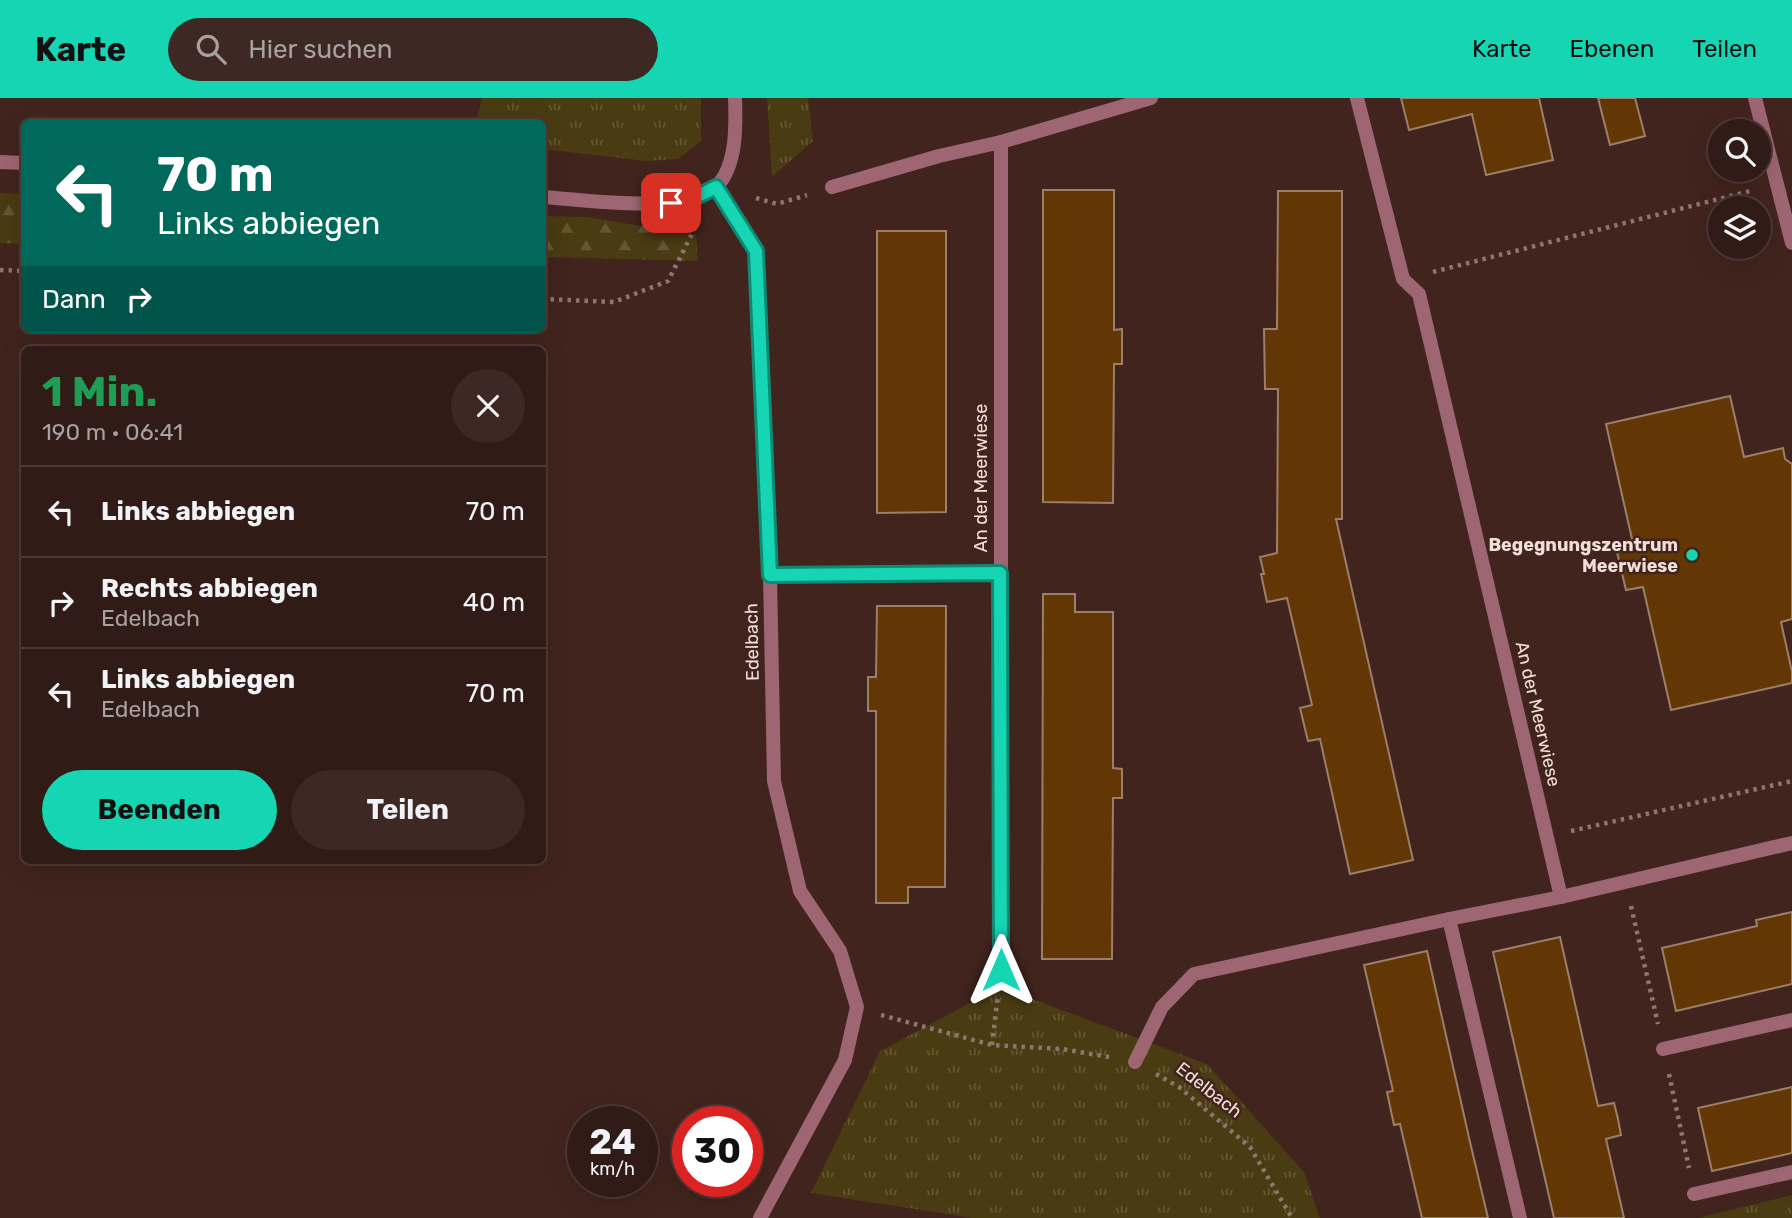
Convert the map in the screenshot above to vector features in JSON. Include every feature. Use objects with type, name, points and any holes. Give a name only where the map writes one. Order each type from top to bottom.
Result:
[{"type":"street","points":[[546,197],[653,204],[688,201],[716,187],[729,164],[736,127],[735,98]]},
{"type":"street","points":[[832,187],[1151,98]]},
{"type":"street","name":"An der Meerwiese","points":[[1357,98],[1403,279],[1419,294],[1561,897]]},
{"type":"street","points":[[1755,98],[1792,243]]},
{"type":"street","name":"An der Meerwiese","points":[[1001,142],[1001,970]]},
{"type":"street","points":[[0,162],[21,163]]},
{"type":"street","name":"Edelbach","points":[[716,187],[756,251],[770,575],[774,781],[800,891],[839,951],[857,1007]]},
{"type":"street","points":[[770,575],[1000,573]]},
{"type":"street","points":[[1135,1062],[1162,1007],[1195,974],[1561,897],[1792,843]]},
{"type":"street","points":[[1449,919],[1520,1218]]},
{"type":"street","points":[[760,1218],[845,1060],[857,1007]]},
{"type":"street","points":[[1663,1049],[1792,1020]]},
{"type":"street","points":[[1695,1194],[1792,1172]]},
{"type":"path","points":[[1403,279],[1777,184]]},
{"type":"path","points":[[546,299],[614,302],[668,281],[716,187],[777,204],[832,187]]},
{"type":"path","points":[[0,270],[21,271]]},
{"type":"path","points":[[1547,837],[1792,780]]},
{"type":"path","points":[[992,1045],[1001,970]]},
{"type":"path","name":"Edelbach","points":[[857,1007],[992,1045],[1062,1049],[1135,1062],[1179,1087],[1250,1147],[1292,1218]]},
{"type":"green space","points":[[482,98],[701,98],[701,141],[678,159],[646,161],[546,149],[546,119],[477,119]]},
{"type":"green space","points":[[767,98],[808,98],[813,141],[772,177]]},
{"type":"green space","points":[[0,193],[21,194],[21,244],[0,243]]},
{"type":"green space","points":[[546,216],[587,217],[696,235],[698,261],[546,257]]},
{"type":"green space","points":[[1000,987],[1207,1064],[1304,1172],[1320,1218],[973,1218],[811,1193],[880,1051]]},
{"type":"green space","points":[[1792,1195],[1792,1218],[1698,1218]]},
{"type":"building","points":[[1401,98],[1539,98],[1553,160],[1486,175],[1472,114],[1409,130]]},
{"type":"building","points":[[1598,98],[1635,98],[1645,136],[1610,145]]},
{"type":"building","points":[[1043,190],[1114,190],[1114,330],[1122,329],[1122,364],[1114,364],[1113,503],[1043,502]]},
{"type":"building","points":[[1278,191],[1342,191],[1342,519],[1336,519],[1413,860],[1350,874],[1320,739],[1308,741],[1300,708],[1312,705],[1287,598],[1267,602],[1261,574],[1264,574],[1260,557],[1277,553],[1278,389],[1265,389],[1264,329],[1277,329]]},
{"type":"building","points":[[877,231],[946,231],[946,512],[877,513]]},
{"type":"building","points":[[1730,396],[1744,457],[1783,448],[1785,459],[1792,464],[1792,619],[1781,622],[1792,683],[1671,710],[1643,587],[1626,590],[1617,552],[1634,548],[1606,424]]},
{"type":"building","points":[[1043,594],[1075,594],[1075,612],[1113,612],[1113,768],[1122,769],[1122,798],[1113,798],[1112,959],[1042,959]]},
{"type":"building","points":[[877,606],[946,606],[945,887],[908,887],[908,903],[876,903],[876,711],[868,711],[868,677],[876,677]]},
{"type":"building","points":[[1792,912],[1792,984],[1676,1011],[1662,948],[1757,926],[1756,920]]},
{"type":"building","points":[[1560,937],[1598,1106],[1614,1103],[1618,1119],[1621,1135],[1606,1139],[1624,1218],[1554,1218],[1493,952]]},
{"type":"building","points":[[1427,951],[1488,1218],[1422,1218],[1400,1124],[1394,1125],[1387,1092],[1393,1091],[1364,965]]},
{"type":"building","points":[[1792,1087],[1792,1153],[1712,1171],[1698,1108]]},
{"type":"place","name":"Begegnungszentrum Meerwiese","points":[[1692,555]]},
{"type":"route","points":[[671,203],[688,201],[716,187],[756,251],[770,575],[1000,573],[1001,970]]}]
